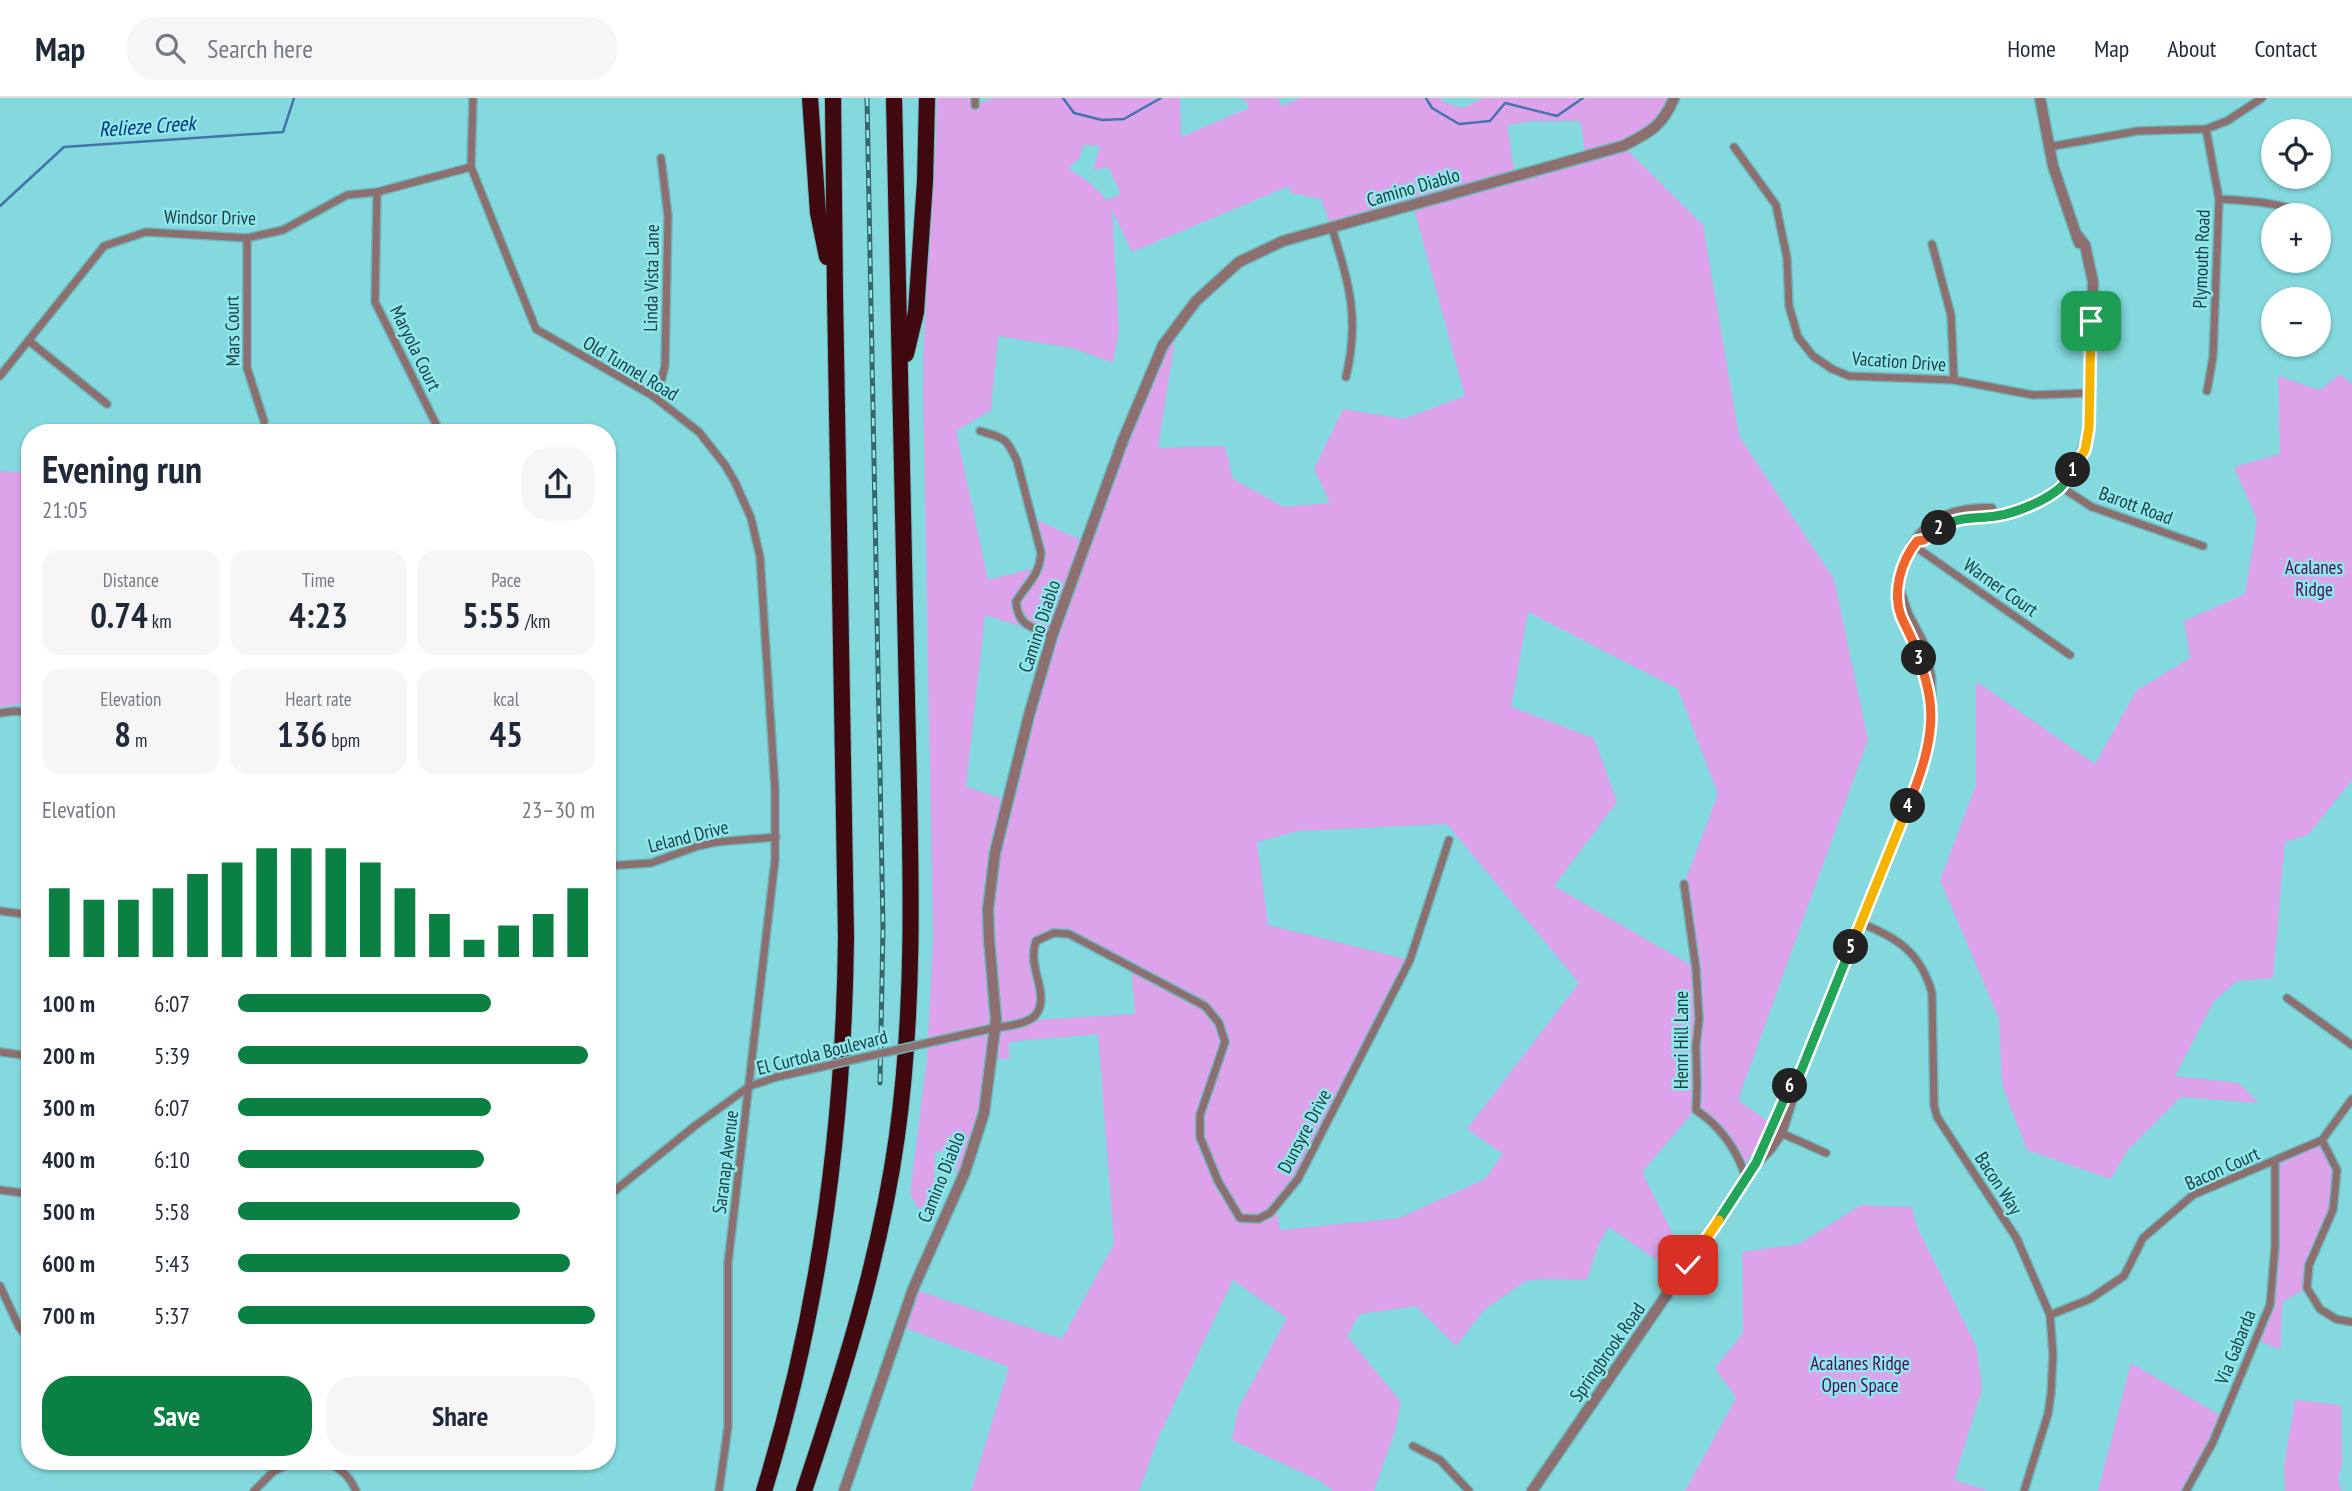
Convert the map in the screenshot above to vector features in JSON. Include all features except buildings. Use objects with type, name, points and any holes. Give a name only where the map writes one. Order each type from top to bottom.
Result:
[{"type":"highway","points":[[810,98],[818,213],[835,294]]},
{"type":"highway","points":[[764,1491],[797,1373],[821,1254],[834,1157],[845,1025],[846,905],[833,98]]},
{"type":"highway","points":[[806,1487],[855,1332],[890,1181],[904,1073],[910,983],[911,894],[894,98]]},
{"type":"highway","points":[[900,380],[916,312],[925,181],[927,98]]},
{"type":"street","name":"Old Tunnel Road","points":[[474,98],[471,167],[536,329],[653,396],[684,419],[713,448],[735,482],[748,509],[757,537],[762,576],[776,837]]},
{"type":"street","name":"Camino Diablo","points":[[844,1491],[913,1289],[971,1155],[984,1113],[996,1010],[988,909],[993,862],[1052,636],[1123,440],[1163,345],[1196,301],[1239,262],[1283,240],[1623,146],[1642,136],[1666,117],[1674,98]]},
{"type":"street","points":[[1915,543],[1930,524],[1944,515],[1975,509],[2010,511],[2033,505],[2061,487],[2085,450],[2089,428],[2093,282],[2084,245],[2078,236],[2048,147],[2040,98]]},
{"type":"street","points":[[2048,147],[2138,131],[2206,129],[2228,121],[2262,98]]},
{"type":"street","name":"Plymouth Road","points":[[2206,129],[2218,199],[2213,357],[2207,390]]},
{"type":"street","name":"Vacation Drive","points":[[1734,147],[1776,205],[1787,258],[1789,306],[1798,337],[1813,356],[1832,369],[1849,376],[1954,380],[2033,395],[2090,393]]},
{"type":"street","name":"Linda Vista Lane","points":[[653,396],[661,381],[664,366],[668,216],[661,158]]},
{"type":"street","name":"Windsor Drive","points":[[0,376],[104,246],[146,232],[247,238],[283,230],[347,195],[377,192],[471,167]]},
{"type":"street","name":"Maryola Court","points":[[377,192],[375,302],[436,424]]},
{"type":"street","points":[[2218,199],[2274,203]]},
{"type":"street","points":[[1332,228],[1353,308],[1354,328],[1346,377]]},
{"type":"street","name":"Mars Court","points":[[247,238],[247,368],[264,421]]},
{"type":"street","points":[[1932,244],[1951,315],[1954,380]]},
{"type":"street","points":[[29,341],[107,404]]},
{"type":"street","points":[[980,431],[1004,438],[1012,450],[1041,553],[1040,566],[1035,577],[1016,602],[1017,613],[1023,622],[1052,636]]},
{"type":"street","name":"Barott Road","points":[[2061,487],[2092,508],[2203,546]]},
{"type":"street","name":"Springbrook Road","points":[[1756,1163],[1781,1132],[1799,1076],[1917,784],[1928,744],[1930,677],[1923,644],[1898,587],[1901,568],[1915,543]]},
{"type":"street","name":"Warner Court","points":[[1915,543],[2070,655]]},
{"type":"street","points":[[0,713],[21,712]]},
{"type":"street","name":"Leland Drive","points":[[616,865],[651,863],[717,842],[776,837]]},
{"type":"street","name":"Saranap Avenue","points":[[719,1491],[728,1427],[728,1263],[776,837]]},
{"type":"street","name":"Dunsyre Drive","points":[[995,1028],[1016,1026],[1031,1020],[1038,1013],[1042,998],[1032,952],[1036,941],[1054,933],[1069,934],[1205,1006],[1219,1023],[1225,1042],[1200,1115],[1200,1137],[1218,1181],[1240,1218],[1258,1219],[1270,1213],[1298,1179],[1410,960],[1448,840]]},
{"type":"street","name":"Henri Hill Lane","points":[[1684,884],[1696,969],[1699,1019],[1696,1046],[1696,1110],[1710,1119],[1740,1158],[1746,1179]]},
{"type":"street","points":[[0,911],[21,914]]},
{"type":"street","name":"Bacon Way","points":[[1860,923],[1886,933],[1908,948],[1928,979],[1932,993],[1934,1105],[1937,1117],[2017,1239],[2050,1315],[2053,1355],[2048,1414],[2024,1491]]},
{"type":"street","points":[[2287,998],[2352,1045]]},
{"type":"street","name":"El Curtola Boulevard","points":[[616,1189],[750,1086],[777,1077],[995,1028]]},
{"type":"street","points":[[0,1052],[21,1055]]},
{"type":"street","name":"Springbrook Road","points":[[1532,1491],[1746,1179],[1756,1163],[1790,1087],[1799,1076]]},
{"type":"street","name":"Bacon Court","points":[[2050,1315],[2090,1299],[2124,1276],[2143,1238],[2193,1195],[2322,1140],[2352,1099]]},
{"type":"street","points":[[1781,1132],[1826,1153]]},
{"type":"street","points":[[2322,1140],[2337,1170],[2333,1210],[2309,1265],[2307,1288],[2320,1309],[2336,1319],[2352,1322]]},
{"type":"street","name":"Via Gabarda","points":[[2186,1491],[2213,1442],[2270,1305],[2275,1247],[2275,1162]]},
{"type":"street","points":[[0,1191],[21,1193]]},
{"type":"street","points":[[0,1286],[21,1329]]},
{"type":"street","points":[[1413,1446],[1440,1460],[1469,1491]]},
{"type":"street","points":[[254,1491],[276,1470]]},
{"type":"street","points":[[342,1470],[351,1478],[356,1491]]},
{"type":"green space","points":[[937,98],[975,98],[975,105],[994,98],[1180,98],[1181,137],[1249,108],[1247,102],[1241,98],[1278,98],[1282,106],[1301,98],[1441,98],[1443,102],[1463,108],[1483,98],[1674,98],[1666,117],[1623,146],[1703,225],[1739,436],[1834,579],[1868,740],[1738,1100],[1771,1124],[1744,1165],[1724,1136],[1695,1110],[1642,1172],[1688,1265],[1680,1276],[1609,1227],[1598,1246],[1587,1280],[1526,1281],[1485,1309],[1456,1346],[1416,1306],[1360,1314],[1347,1336],[1401,1402],[1395,1431],[1374,1491],[1333,1491],[1320,1481],[1232,1440],[1238,1409],[1287,1318],[1233,1280],[1159,1436],[1139,1491],[971,1491],[1009,1367],[900,1326],[913,1289],[1062,1339],[1114,1244],[1098,1034],[1009,1042],[1009,1059],[991,1059],[984,1113],[957,1189],[956,1147],[935,1153],[933,1203],[919,1209],[910,1195],[927,1058],[933,939],[923,394]],"holes":[[[1532,121],[1580,121],[1586,156],[1515,176],[1507,125]],[[1083,145],[1100,146],[1093,170],[1108,167],[1121,194],[1107,200],[1090,183],[1068,168],[1080,158]],[[1289,186],[1291,193],[1321,199],[1332,228],[1413,205],[1465,396],[1403,419],[1343,409],[1314,469],[1330,503],[1284,507],[1233,479],[1225,446],[1158,448],[1177,326],[1123,440],[1085,542],[1031,517],[1041,553],[1035,568],[988,580],[956,431],[991,410],[998,336],[1072,348],[1113,363],[1119,331],[1112,210],[1132,252]],[[1528,612],[1678,689],[1718,794],[1684,884],[1696,968],[1554,886],[1617,802],[1594,738],[1511,707]],[[985,615],[1052,636],[1007,800],[966,787]],[[1447,824],[1579,983],[1467,1129],[1503,1154],[1485,1179],[1399,1218],[1280,1230],[1276,1205],[1298,1179],[1410,960],[1268,925],[1257,842],[1298,831]],[[1054,933],[1069,934],[1131,967],[1135,1014],[1032,1020],[1042,998],[1032,952],[1037,941]]]},
{"type":"green space","name":"Acalanes Ridge","points":[[2340,374],[2352,384],[2352,780],[2308,835],[2285,842],[2273,978],[2237,981],[2214,1001],[2175,1076],[2239,1083],[2259,1103],[2181,1097],[2127,1151],[2111,1179],[2027,1150],[2002,1084],[1999,1019],[1940,880],[1976,785],[1976,681],[2095,764],[2136,691],[2190,658],[2184,621],[2245,594],[2257,520],[2234,467],[2280,454],[2278,376],[2320,390]]},
{"type":"green space","points":[[0,471],[21,472],[21,704],[0,707]]},
{"type":"green space","points":[[2322,1140],[2336,1175],[2333,1210],[2309,1265],[2307,1288],[2282,1302],[2281,1350],[2255,1339],[2270,1305],[2275,1162]]},
{"type":"green space","name":"Acalanes Ridge Open Space","points":[[1861,1205],[1912,1207],[1917,1227],[1977,1348],[1982,1389],[1954,1480],[1989,1491],[1685,1491],[1736,1398],[1715,1368],[1743,1333],[1742,1252],[1799,1244]]},
{"type":"green space","points":[[2131,1363],[2223,1417],[2186,1491],[2098,1491]]},
{"type":"green space","points":[[2295,1400],[2341,1405],[2342,1465],[2338,1478],[2341,1491],[2285,1491],[2284,1466]]},
{"type":"waterway","name":"Relieze Creek","points":[[0,206],[64,147],[283,132],[294,98]]},
{"type":"waterway","points":[[1063,98],[1074,113],[1102,120],[1124,119],[1161,98]]},
{"type":"waterway","points":[[1426,98],[1432,108],[1459,124],[1490,121],[1505,103],[1557,116],[1583,98]]},
{"type":"railway","points":[[867,98],[883,927],[880,1083]]},
{"type":"route","points":[[1688,1265],[1756,1163],[1790,1087],[1799,1076],[1917,784],[1928,744],[1931,713],[1929,693],[1917,650],[1899,609],[1897,599],[1901,568],[1917,541],[1924,540],[1948,522],[1965,517],[1997,516],[2033,505],[2061,487],[2085,450],[2089,428],[2091,321]]}]
